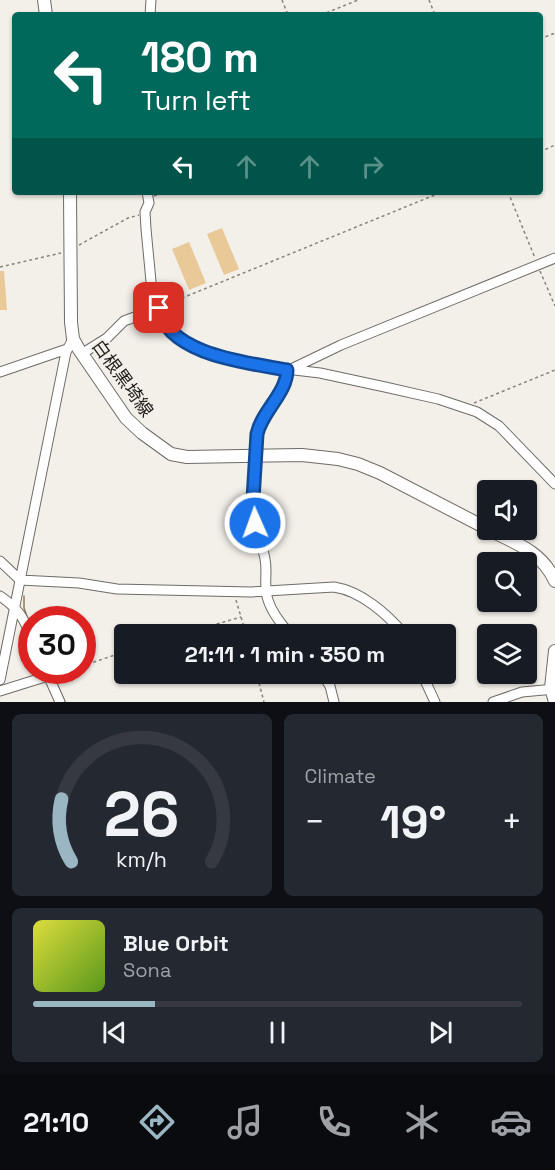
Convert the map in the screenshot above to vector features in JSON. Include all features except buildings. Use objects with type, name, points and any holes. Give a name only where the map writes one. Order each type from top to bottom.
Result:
[{"type":"main road","name":"白根黒埼線","points":[[70,195],[70,344],[83,353],[126,418],[142,433],[171,454],[187,457],[323,456],[358,464],[477,523]]},
{"type":"main road","name":"白根黒埼線","points":[[508,540],[539,557],[549,568],[555,581]]},
{"type":"main road","points":[[555,651],[553,689],[555,702]]},
{"type":"street","points":[[148,195],[149,203],[145,212],[152,291],[161,318],[187,345],[223,356],[287,370],[320,373],[438,399],[477,412],[499,426],[554,482]]},
{"type":"street","points":[[287,370],[341,345],[555,258]]},
{"type":"street","points":[[83,353],[107,338],[124,321],[159,308]]},
{"type":"street","points":[[0,372],[70,344]]},
{"type":"street","points":[[0,680],[70,344]]},
{"type":"street","points":[[282,624],[271,609],[265,590],[265,558],[254,515],[255,455],[258,426],[287,381],[287,370]]},
{"type":"street","points":[[0,561],[20,580],[79,583],[117,589],[251,592],[334,586],[344,588],[386,614],[395,624]]},
{"type":"street","points":[[0,596],[18,610]]},
{"type":"street","points":[[0,691],[18,684]]},
{"type":"street","points":[[52,684],[60,702]]},
{"type":"street","points":[[329,684],[334,702]]},
{"type":"street","points":[[427,684],[435,702]]},
{"type":"street","points":[[492,702],[522,692],[553,689]]},
{"type":"path","points":[[328,12],[358,0]]},
{"type":"path","points":[[159,308],[435,195]]},
{"type":"path","points":[[509,195],[555,306]]},
{"type":"path","points":[[0,267],[70,250],[128,218],[145,212]]},
{"type":"path","points":[[462,407],[555,370]]},
{"type":"path","points":[[234,591],[243,624]]},
{"type":"path","points":[[217,624],[241,617]]},
{"type":"path","points":[[96,661],[114,655]]},
{"type":"path","points":[[262,684],[264,702]]},
{"type":"waterway","points":[[24,596],[24,606]]},
{"type":"waterway","points":[[57,684],[65,702]]},
{"type":"route","points":[[159,308],[161,318],[187,345],[223,356],[287,370],[287,381],[258,426],[253,499],[255,523]]}]
